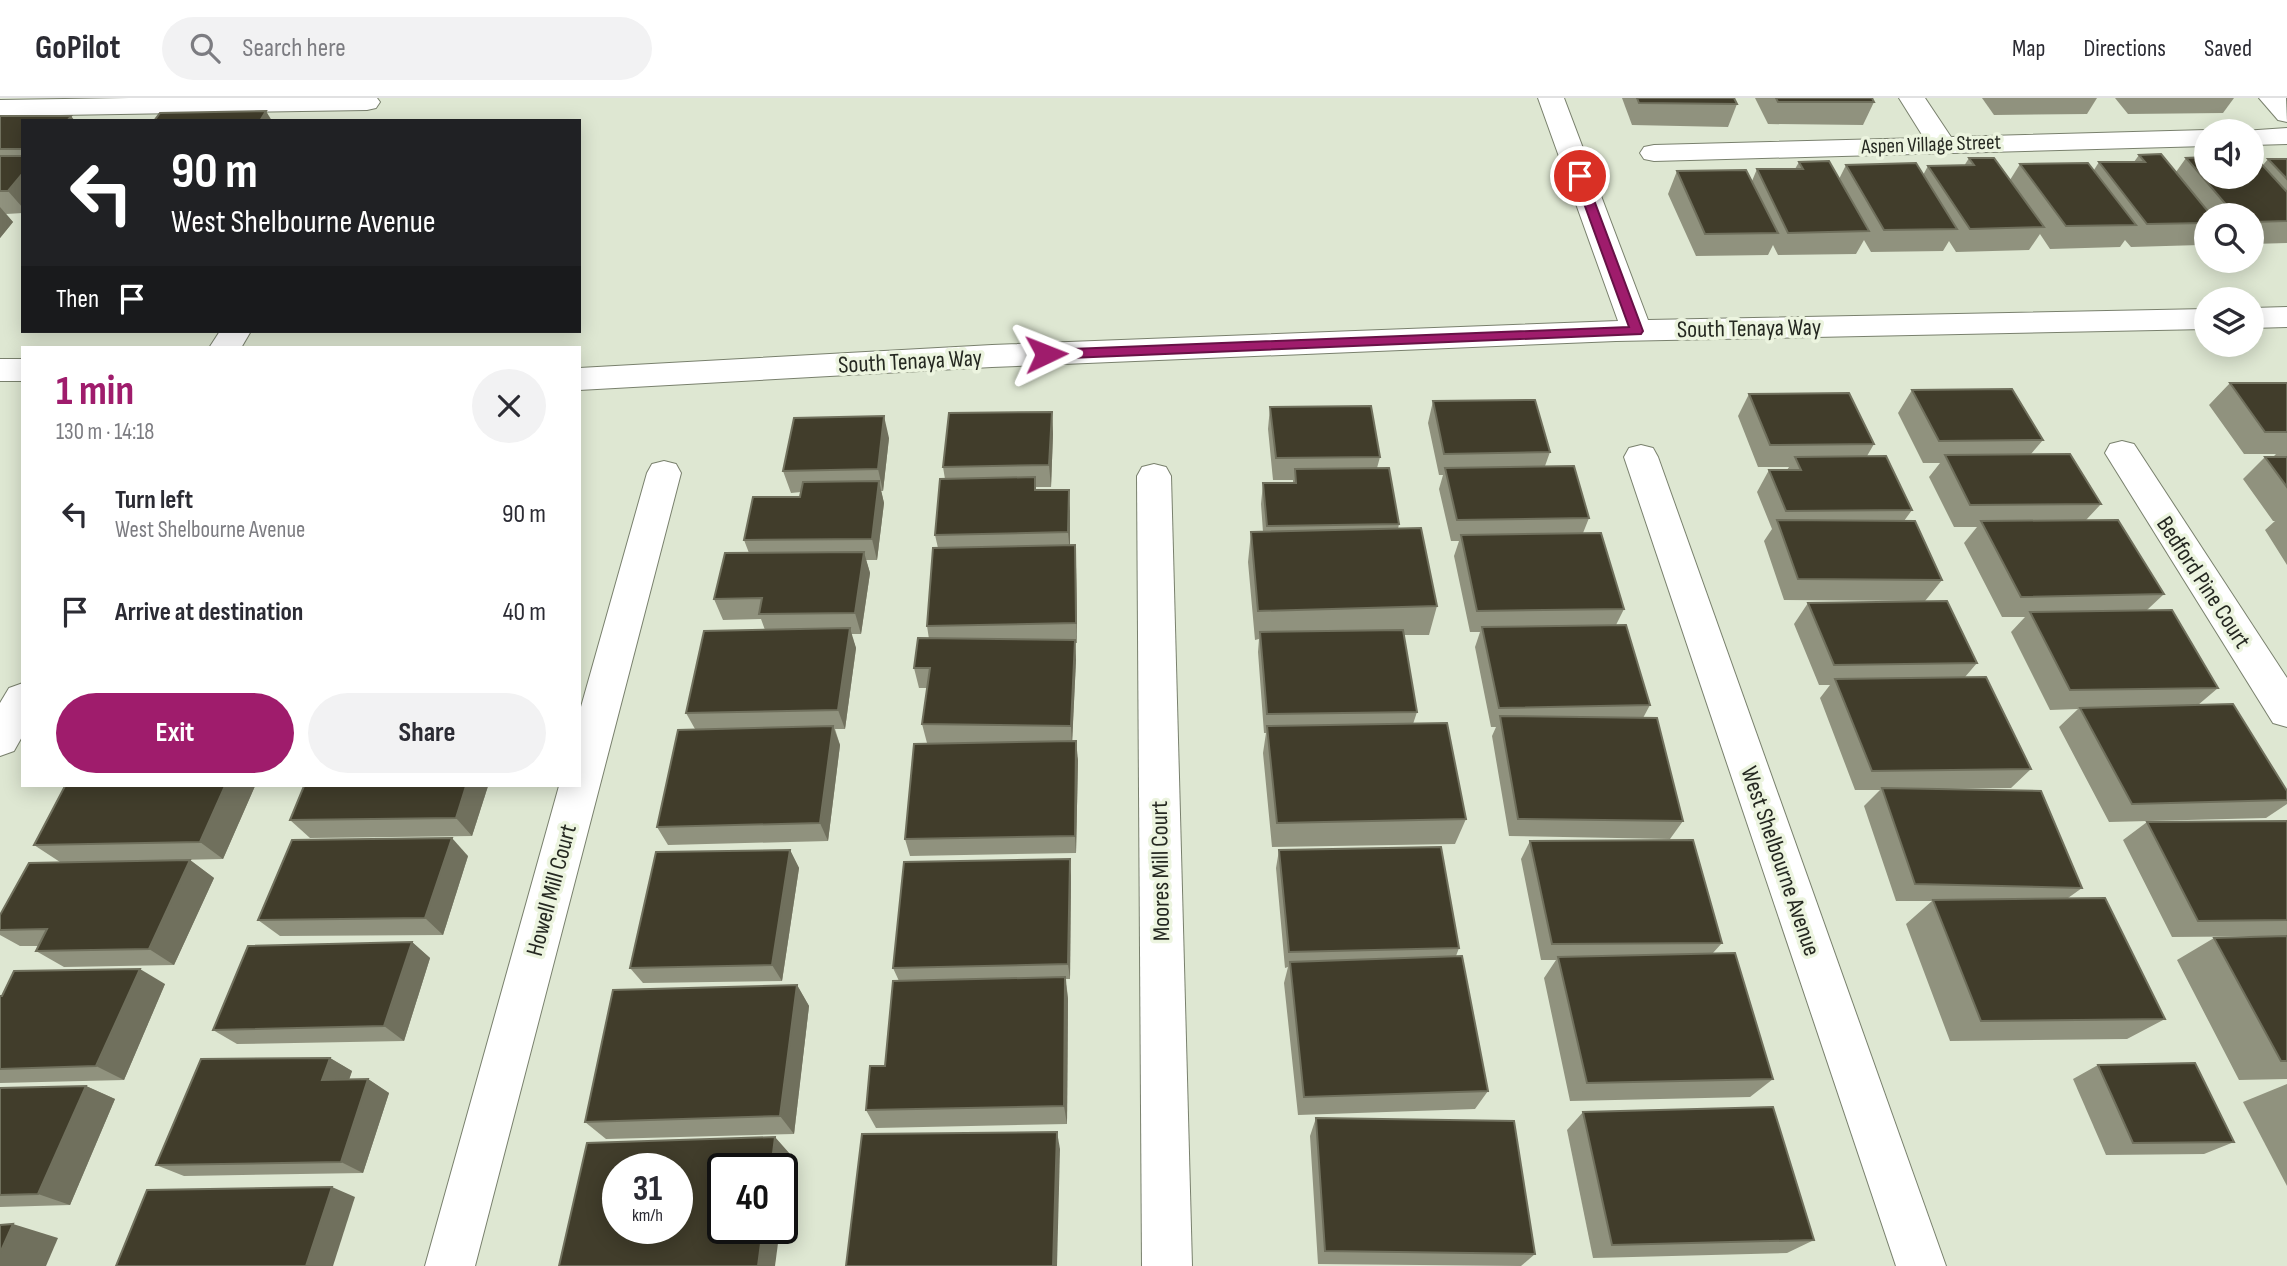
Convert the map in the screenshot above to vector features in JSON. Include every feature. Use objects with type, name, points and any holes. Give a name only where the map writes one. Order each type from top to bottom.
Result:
[{"type":"street","points":[[1551,98],[1637,331]]},
{"type":"street","points":[[1912,98],[1942,144]]},
{"type":"street","points":[[2272,98],[2287,114]]},
{"type":"street","points":[[0,108],[364,107]]},
{"type":"street","points":[[2264,137],[2287,136]]},
{"type":"street","name":"Aspen Village Street","points":[[1654,153],[2194,138]]},
{"type":"street","points":[[2264,318],[2287,317]]},
{"type":"street","name":"South Tenaya Way","points":[[581,379],[992,356],[1637,331],[2194,319]]},
{"type":"street","points":[[0,370],[21,370]]},
{"type":"street","name":"Bedford Pine Court","points":[[2122,453],[2287,711]]},
{"type":"street","name":"West Shelbourne Avenue","points":[[1641,457],[1921,1266]]},
{"type":"street","name":"Howell Mill Court","points":[[581,781],[664,473]]},
{"type":"street","name":"Moores Mill Court","points":[[1154,476],[1167,1266]]},
{"type":"street","points":[[0,739],[21,702]]},
{"type":"street","name":"Howell Mill Court","points":[[450,1266],[579,787]]},
{"type":"building","points":[[1637,98],[1734,98],[1737,104],[1639,103]]},
{"type":"building","points":[[1776,98],[1872,98],[1874,102],[1778,102]]},
{"type":"building","points":[[266,111],[261,119],[156,119],[160,113]]},
{"type":"building","points":[[0,116],[71,116],[69,119],[21,119],[21,149],[0,149]]},
{"type":"building","points":[[2161,154],[2201,203],[2194,203],[2194,223],[2147,224],[2099,162],[2145,162],[2139,155]]},
{"type":"building","points":[[0,156],[21,156],[21,175],[8,191],[0,191]]},
{"type":"building","points":[[1969,158],[1994,158],[2044,227],[1970,229],[1928,166],[1974,165]]},
{"type":"building","points":[[2186,158],[2194,158],[2194,167]]},
{"type":"building","points":[[2268,159],[2287,159],[2287,179]]},
{"type":"building","points":[[1829,161],[1869,231],[1788,233],[1757,169],[1803,169],[1799,162]]},
{"type":"building","points":[[1916,163],[1957,229],[1884,230],[1846,165]]},
{"type":"building","points":[[2088,163],[2136,225],[2066,226],[2020,164]]},
{"type":"building","points":[[2264,167],[2287,192],[2287,221],[2264,222],[2264,203],[2225,203],[2213,189],[2264,189]]},
{"type":"building","points":[[1746,170],[1778,233],[1705,234],[1677,171]]},
{"type":"building","points":[[2230,383],[2287,383],[2287,432],[2265,432]]},
{"type":"building","points":[[2012,389],[2043,440],[1939,441],[1912,390]]},
{"type":"building","points":[[1849,393],[1874,444],[1770,445],[1749,394]]},
{"type":"building","points":[[1535,400],[1550,452],[1444,454],[1433,401]]},
{"type":"building","points":[[1371,406],[1380,457],[1276,458],[1270,407]]},
{"type":"building","points":[[1052,412],[1049,465],[943,467],[949,413]]},
{"type":"building","points":[[884,416],[878,469],[783,471],[794,418]]},
{"type":"building","points":[[2070,454],[2101,504],[1970,505],[1945,455]]},
{"type":"building","points":[[1886,456],[1912,510],[1786,511],[1769,470],[1801,470],[1795,457]]},
{"type":"building","points":[[2265,457],[2287,457],[2287,487]]},
{"type":"building","points":[[1574,466],[1589,518],[1457,520],[1445,468]]},
{"type":"building","points":[[1389,468],[1399,524],[1267,526],[1263,483],[1296,483],[1295,469]]},
{"type":"building","points":[[1035,477],[1035,490],[1069,490],[1068,532],[935,535],[940,479]]},
{"type":"building","points":[[879,481],[872,539],[744,540],[753,497],[800,497],[803,482]]},
{"type":"building","points":[[1777,520],[1915,521],[1942,580],[1798,579]]},
{"type":"building","points":[[2118,520],[2164,594],[2021,597],[1981,521]]},
{"type":"building","points":[[1421,528],[1437,606],[1258,611],[1251,532]]},
{"type":"building","points":[[1601,533],[1624,609],[1477,611],[1461,535]]},
{"type":"building","points":[[1075,545],[1076,623],[927,626],[933,548]]},
{"type":"building","points":[[864,552],[855,613],[759,614],[762,598],[714,599],[725,553]]},
{"type":"building","points":[[1947,601],[1977,663],[1834,665],[1808,603]]},
{"type":"building","points":[[2172,610],[2218,688],[2070,690],[2030,612]]},
{"type":"building","points":[[1626,625],[1650,705],[1499,708],[1482,627]]},
{"type":"building","points":[[850,628],[838,710],[686,713],[704,631]]},
{"type":"building","points":[[1403,630],[1417,712],[1267,714],[1260,632]]},
{"type":"building","points":[[918,638],[1075,640],[1071,726],[922,724],[930,668],[914,668]]},
{"type":"building","points":[[1986,677],[2031,769],[1872,771],[1835,679]]},
{"type":"building","points":[[2233,704],[2287,791],[2287,800],[2132,804],[2080,708]]},
{"type":"building","points":[[1500,716],[1657,718],[1683,821],[1518,819]]},
{"type":"building","points":[[1447,723],[1466,819],[1277,823],[1267,726]]},
{"type":"building","points":[[833,726],[820,823],[657,827],[678,730]]},
{"type":"building","points":[[1076,741],[1075,836],[905,839],[914,744]]},
{"type":"building","points":[[64,787],[225,787],[200,842],[34,845]]},
{"type":"building","points":[[304,787],[466,787],[456,818],[290,820]]},
{"type":"building","points":[[1882,788],[2041,791],[2082,888],[1915,884]]},
{"type":"building","points":[[2287,821],[2287,920],[2198,921],[2147,822]]},
{"type":"building","points":[[452,838],[425,918],[258,920],[292,840]]},
{"type":"building","points":[[1693,840],[1722,943],[1552,944],[1530,841]]},
{"type":"building","points":[[1441,847],[1459,948],[1289,952],[1279,850]]},
{"type":"building","points":[[790,850],[772,965],[630,968],[656,852]]},
{"type":"building","points":[[1070,859],[1068,964],[893,968],[904,862]]},
{"type":"building","points":[[190,860],[149,949],[36,951],[47,929],[0,930],[0,915],[29,863]]},
{"type":"building","points":[[2105,898],[2165,1019],[1981,1021],[1933,900]]},
{"type":"building","points":[[2287,936],[2287,1061],[2281,1061],[2214,938]]},
{"type":"building","points":[[412,942],[384,1026],[213,1030],[248,946]]},
{"type":"building","points":[[1735,953],[1773,1079],[1587,1083],[1558,957]]},
{"type":"building","points":[[1462,956],[1488,1091],[1304,1097],[1290,962]]},
{"type":"building","points":[[140,969],[96,1066],[0,1069],[0,996],[14,971]]},
{"type":"building","points":[[1065,977],[1064,1106],[866,1110],[870,1066],[885,1066],[893,981]]},
{"type":"building","points":[[797,985],[780,1116],[585,1122],[613,990]]},
{"type":"building","points":[[330,1058],[322,1080],[368,1079],[341,1162],[156,1165],[201,1059]]},
{"type":"building","points":[[2195,1063],[2234,1142],[2133,1143],[2098,1065]]},
{"type":"building","points":[[86,1086],[38,1194],[0,1195],[0,1088]]},
{"type":"building","points":[[1773,1107],[1814,1240],[1612,1245],[1583,1112]]},
{"type":"building","points":[[1316,1118],[1514,1121],[1535,1254],[1325,1251]]},
{"type":"building","points":[[1057,1132],[1053,1266],[846,1266],[862,1134]]},
{"type":"building","points":[[775,1137],[773,1153],[707,1153],[707,1244],[761,1244],[758,1266],[559,1266],[587,1143]]},
{"type":"building","points":[[332,1187],[306,1266],[116,1266],[147,1190]]},
{"type":"building","points":[[13,1224],[0,1253],[0,1225]]},
{"type":"route","points":[[1046,354],[1637,331],[1580,176]]}]
